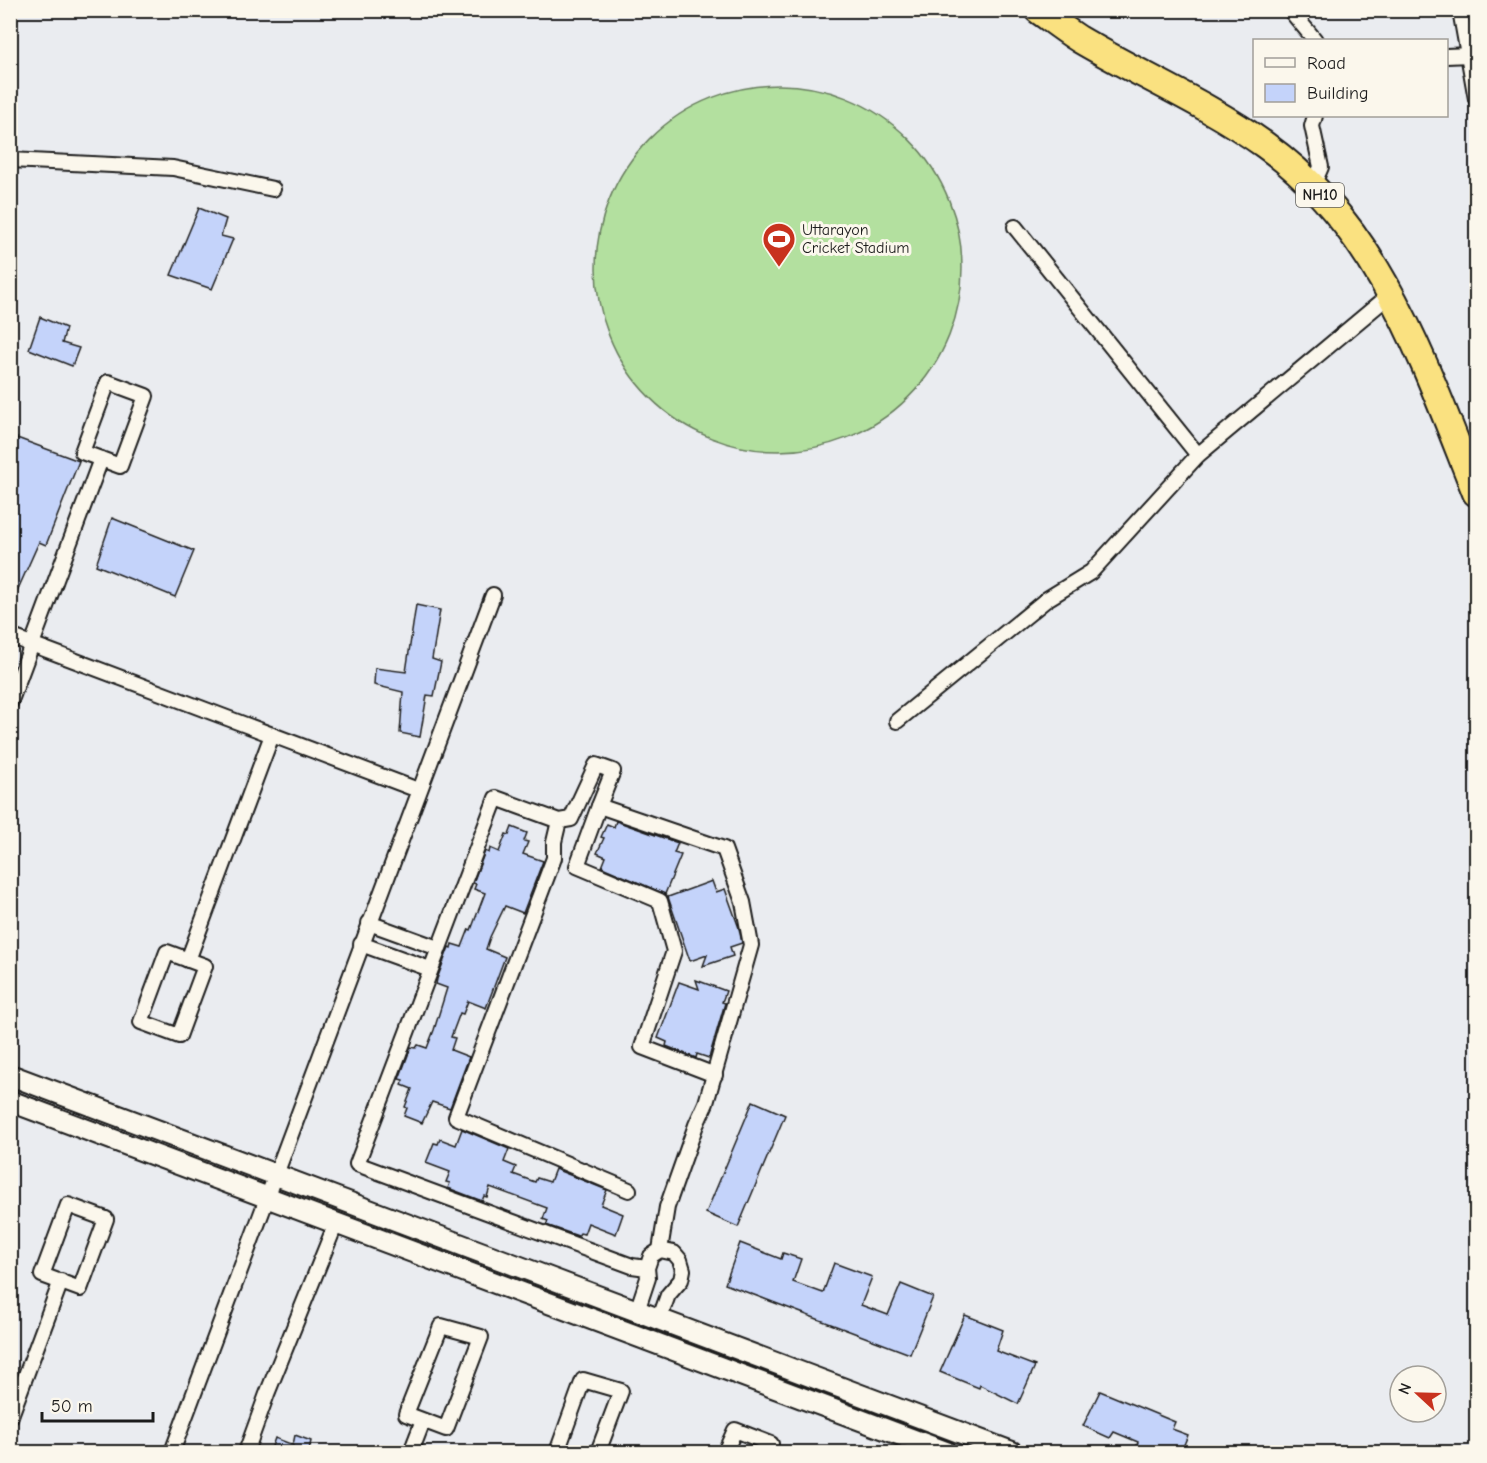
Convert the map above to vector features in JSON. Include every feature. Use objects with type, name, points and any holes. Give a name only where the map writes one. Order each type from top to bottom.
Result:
[{"type":"highway","name":"NH10","points":[[1038,10],[1078,38],[1209,110],[1265,145],[1294,168],[1330,205],[1360,243],[1408,327],[1476,493]]},
{"type":"street","points":[[1290,10],[1314,39]]},
{"type":"street","points":[[1460,10],[1470,55],[1476,99]]},
{"type":"street","points":[[1448,56],[1470,55]]},
{"type":"street","points":[[1312,188],[1321,167],[1312,126],[1315,117]]},
{"type":"street","points":[[10,160],[173,168],[273,189]]},
{"type":"street","points":[[1015,227],[1198,456]]},
{"type":"street","points":[[897,722],[1047,599],[1091,572],[1198,456],[1391,294]]},
{"type":"street","points":[[108,382],[146,396],[120,466],[101,459],[82,452],[108,382]]},
{"type":"street","points":[[10,703],[101,459]]},
{"type":"street","points":[[172,1452],[418,790],[493,595]]},
{"type":"street","points":[[10,636],[418,790]]},
{"type":"street","points":[[188,960],[272,735]]},
{"type":"street","points":[[647,1268],[633,1266],[357,1164],[496,798],[559,821],[571,819],[596,765],[613,771],[578,866],[660,901],[674,951],[642,1047],[714,1075]]},
{"type":"street","points":[[599,806],[724,849],[743,902],[750,945],[706,1103],[667,1207],[660,1250],[651,1257],[647,1268],[648,1278],[636,1311]]},
{"type":"street","points":[[559,821],[554,842],[554,858],[456,1117],[629,1190]]},
{"type":"street","points":[[369,923],[438,948]]},
{"type":"street","points":[[361,944],[430,969]]},
{"type":"street","points":[[166,952],[188,960],[205,966],[179,1036],[141,1022],[166,952]]},
{"type":"street","points":[[10,1075],[1012,1452]]},
{"type":"street","points":[[10,1101],[946,1452]]},
{"type":"street","points":[[68,1205],[106,1219],[80,1289],[61,1281],[42,1275],[68,1205]]},
{"type":"street","points":[[246,1452],[336,1223]]},
{"type":"street","points":[[659,1320],[668,1294],[681,1280],[683,1270],[680,1260],[674,1253],[660,1250]]},
{"type":"street","points":[[10,1418],[61,1281]]},
{"type":"street","points":[[441,1326],[481,1337],[446,1430],[423,1421],[406,1414],[441,1326]]},
{"type":"street","points":[[557,1452],[583,1380],[621,1391],[598,1452]]},
{"type":"street","points":[[411,1452],[423,1421]]},
{"type":"street","points":[[725,1452],[735,1430],[771,1444],[768,1452]]},
{"type":"green space","name":"Uttarayon Cricket Stadium","points":[[779,85],[815,89],[849,99],[880,116],[908,139],[931,167],[948,198],[958,232],[962,268],[958,304],[948,338],[931,369],[908,397],[880,420],[849,437],[815,447],[779,451],[743,447],[709,437],[678,420],[650,397],[627,369],[610,338],[600,304],[596,268],[600,232],[610,198],[627,167],[650,139],[678,116],[709,99],[743,89]]},
{"type":"building","points":[[199,208],[226,219],[221,236],[233,239],[212,289],[171,275]]},
{"type":"building","points":[[40,317],[66,328],[62,343],[79,348],[72,366],[29,349]]},
{"type":"building","points":[[17,438],[79,461],[46,545],[39,542],[10,607],[10,457]]},
{"type":"building","points":[[112,518],[194,551],[175,597],[96,565]]},
{"type":"building","points":[[416,605],[440,610],[432,659],[441,662],[434,696],[427,695],[420,737],[400,733],[403,692],[374,685],[375,668],[406,672]]},
{"type":"building","points":[[616,821],[678,843],[674,853],[681,855],[665,894],[602,867],[606,857],[597,853],[604,838],[601,837],[607,824],[614,827]]},
{"type":"building","points":[[512,827],[527,833],[524,841],[528,842],[523,854],[543,861],[523,913],[505,906],[490,937],[486,949],[505,957],[486,1008],[468,1001],[463,1014],[460,1013],[451,1037],[455,1038],[451,1050],[469,1057],[450,1108],[432,1102],[422,1123],[404,1116],[412,1089],[402,1085],[403,1080],[399,1079],[411,1047],[416,1048],[418,1045],[427,1048],[434,1030],[447,988],[436,984],[437,979],[449,947],[451,948],[452,944],[462,947],[485,893],[474,889],[476,884],[473,883],[485,851],[489,853],[490,848],[499,852],[506,834],[509,835]]},
{"type":"building","points":[[712,881],[716,892],[725,889],[742,943],[730,947],[733,956],[703,966],[707,955],[690,961],[668,897]]},
{"type":"building","points":[[696,980],[726,991],[722,1002],[725,1003],[709,1058],[697,1054],[696,1058],[666,1046],[667,1042],[658,1038],[679,982],[699,989]]},
{"type":"building","points":[[753,1101],[785,1115],[738,1227],[706,1213]]},
{"type":"building","points":[[462,1129],[509,1149],[504,1162],[516,1167],[513,1174],[535,1182],[537,1178],[550,1182],[555,1169],[607,1190],[601,1205],[623,1214],[616,1234],[588,1223],[584,1234],[580,1233],[578,1236],[546,1225],[548,1221],[543,1219],[547,1208],[490,1187],[487,1197],[484,1196],[482,1201],[448,1188],[450,1183],[446,1182],[450,1172],[426,1163],[434,1143],[438,1144],[440,1139],[456,1145]]},
{"type":"building","points":[[740,1243],[781,1259],[783,1253],[801,1259],[793,1282],[823,1293],[834,1263],[872,1277],[861,1305],[888,1315],[901,1284],[933,1297],[910,1354],[725,1284]]},
{"type":"building","points":[[965,1315],[1003,1330],[996,1351],[1035,1366],[1018,1404],[980,1385],[979,1388],[940,1372]]},
{"type":"building","points":[[1100,1391],[1175,1422],[1172,1429],[1188,1435],[1181,1452],[1146,1452],[1136,1448],[1138,1442],[1114,1432],[1110,1438],[1083,1426]]},
{"type":"building","points":[[295,1435],[311,1441],[310,1452],[270,1452],[275,1438],[293,1445]]},
{"type":"place","name":"Uttarayon Cricket Stadium","points":[[779,268]]}]
